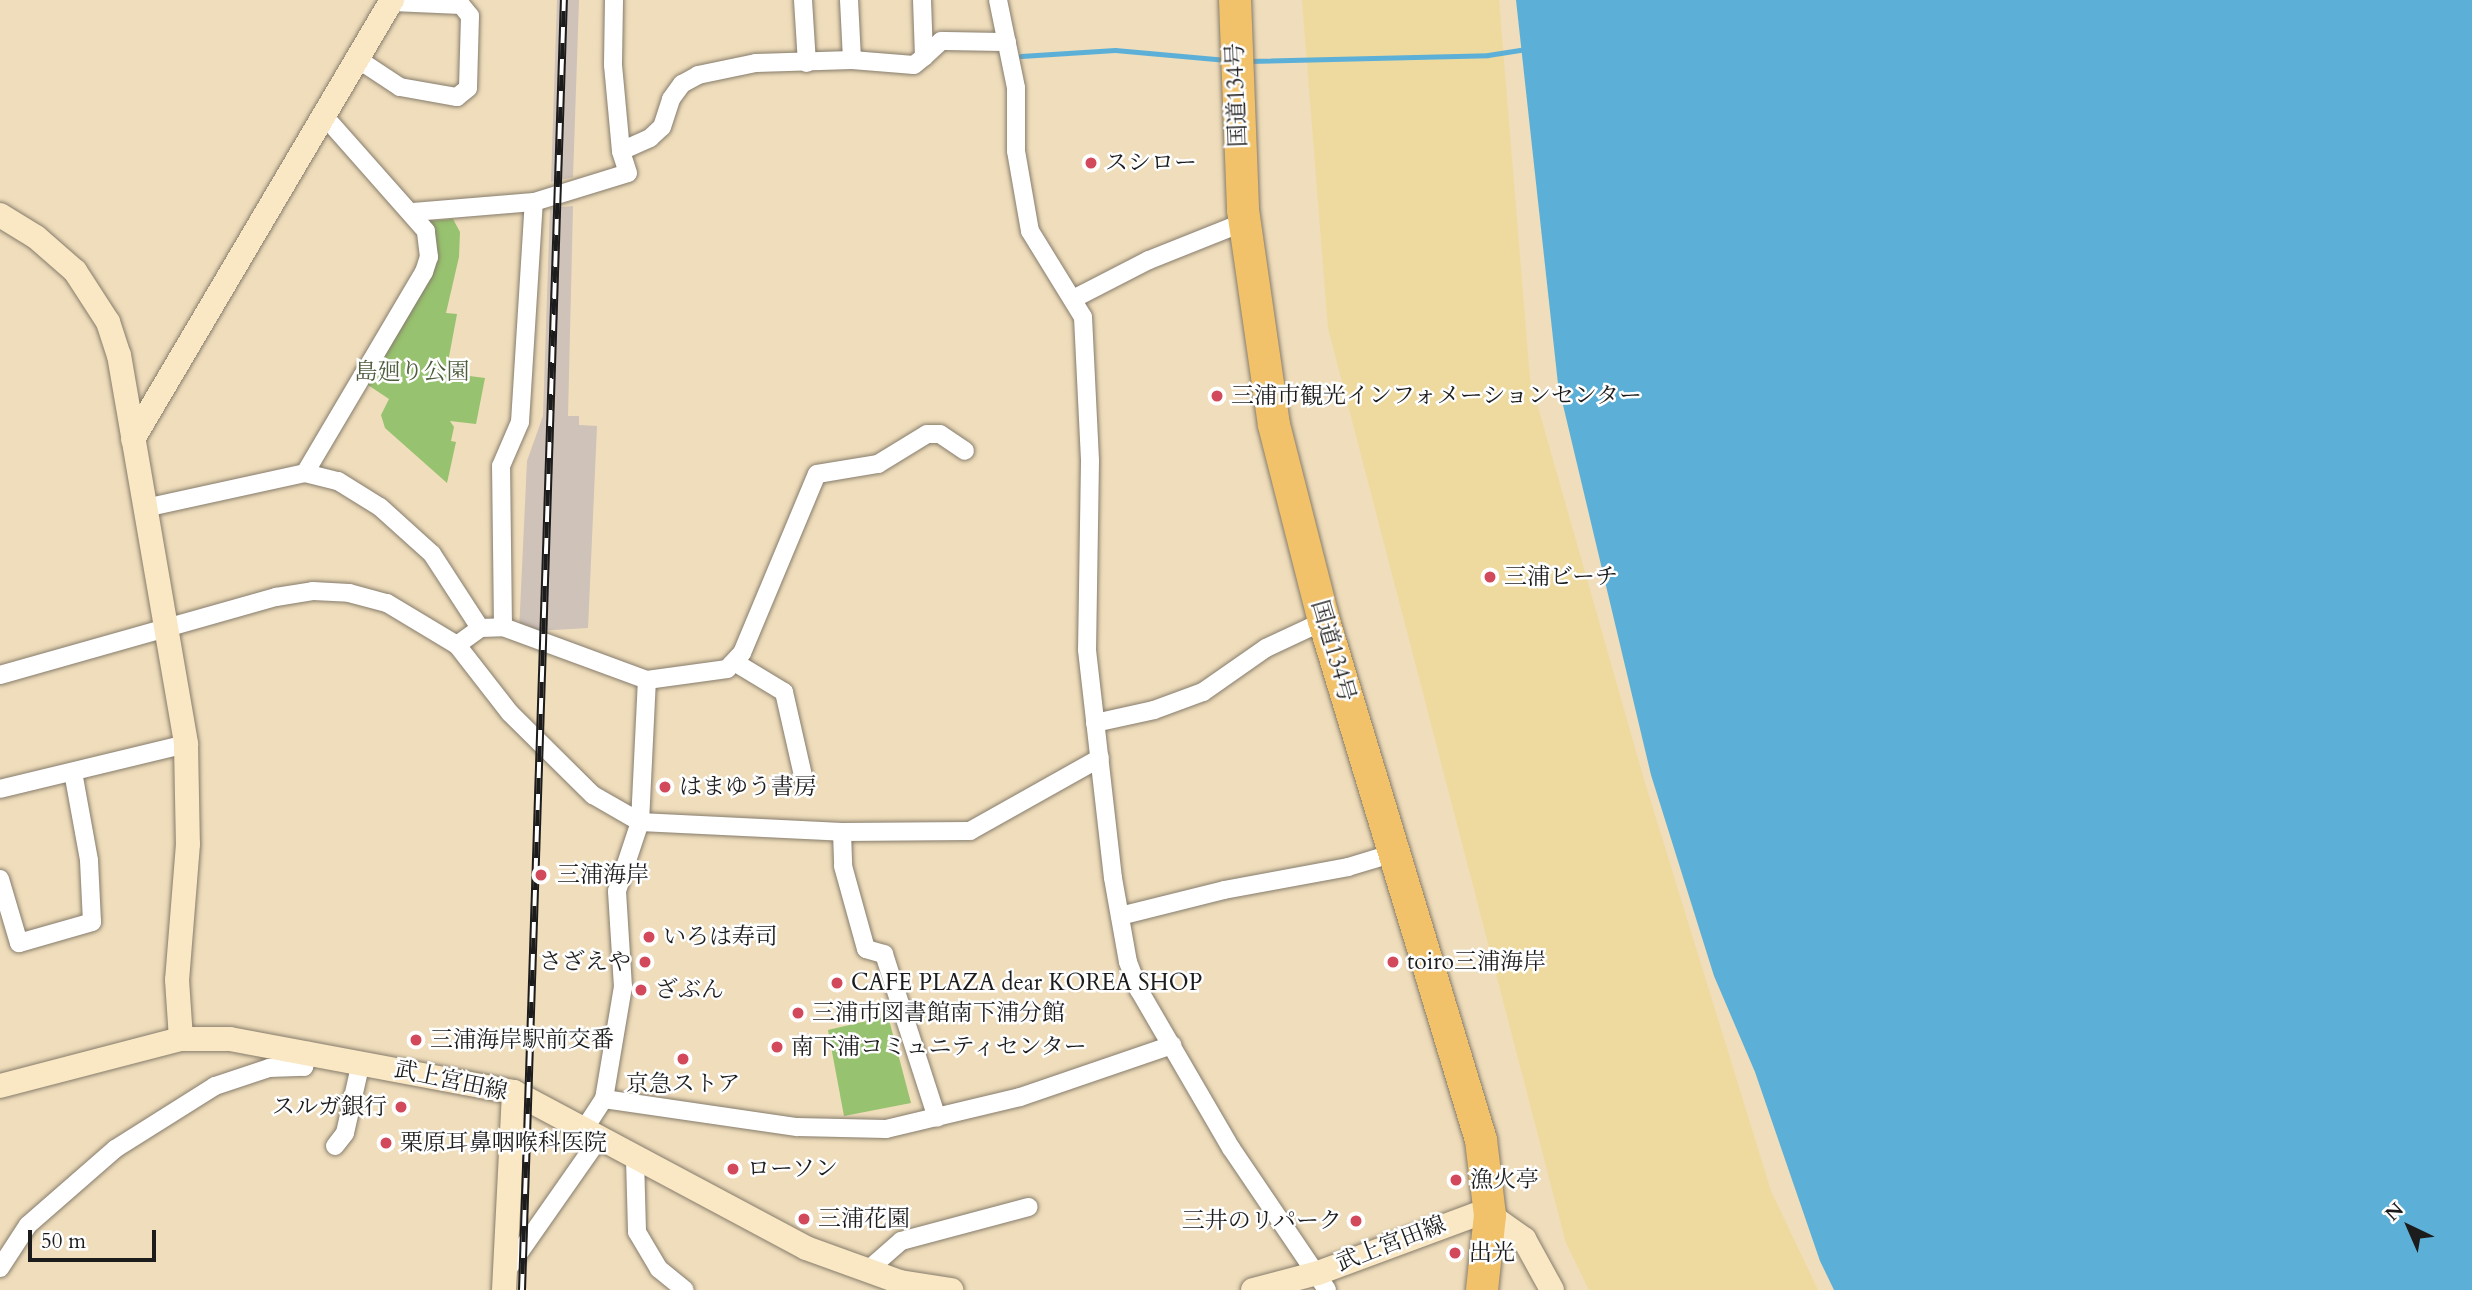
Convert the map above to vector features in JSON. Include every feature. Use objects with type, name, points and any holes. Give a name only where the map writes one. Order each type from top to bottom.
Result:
[{"type":"highway","name":"国道134号","points":[[1235,0],[1234,79],[1244,222],[1283,471],[1324,621],[1481,1140],[1490,1215],[1482,1290]]},
{"type":"street","points":[[413,212],[534,202],[628,173],[621,151],[613,65],[614,0]]},
{"type":"street","points":[[803,0],[807,63]]},
{"type":"street","points":[[849,0],[852,60]]},
{"type":"street","points":[[922,0],[924,57]]},
{"type":"street","points":[[998,0],[1016,88],[1016,151],[1030,231],[1075,298],[1083,317],[1087,345],[1087,636],[1119,916],[1139,990],[1231,1148],[1322,1281]]},
{"type":"street","points":[[133,439],[326,118],[392,1],[461,5],[470,16],[468,88],[457,97],[400,87],[359,60]]},
{"type":"street","points":[[621,151],[650,138],[662,127],[671,99],[682,84],[698,75],[756,62],[852,60],[914,65],[941,41],[1007,42]]},
{"type":"street","points":[[304,473],[424,272],[428,242],[413,212],[326,118]]},
{"type":"street","points":[[503,628],[501,466],[520,422],[534,202]]},
{"type":"street","points":[[0,215],[55,252],[75,271],[101,309],[119,355],[186,744],[189,795],[177,980],[181,1039]]},
{"type":"street","points":[[1075,298],[1149,260],[1244,222]]},
{"type":"street","points":[[457,645],[480,628],[503,628],[646,680],[727,668],[736,663],[817,474],[878,464],[927,434],[940,434],[965,451]]},
{"type":"street","points":[[145,508],[304,473],[338,481],[380,507],[432,554],[480,628]]},
{"type":"street","points":[[0,675],[276,597],[313,591],[387,603],[457,645],[510,713],[593,795],[640,822],[842,832],[970,831],[1100,758]]},
{"type":"street","points":[[1095,723],[1154,710],[1203,692],[1266,648],[1324,621]]},
{"type":"street","points":[[736,663],[784,692],[804,780]]},
{"type":"street","points":[[501,1284],[591,1136],[604,1099],[624,987],[617,891],[640,822],[646,680]]},
{"type":"street","points":[[0,789],[186,744]]},
{"type":"street","points":[[0,879],[19,943],[92,922],[89,860],[73,772]]},
{"type":"street","points":[[842,832],[844,866],[866,949],[884,954],[937,1118]]},
{"type":"street","points":[[1119,916],[1224,890],[1348,867],[1394,853]]},
{"type":"street","name":"武上宮田線","points":[[0,1086],[181,1039],[230,1039],[309,1051],[514,1093],[806,1248],[900,1282],[951,1290]]},
{"type":"street","points":[[604,1099],[843,1130],[886,1129],[1020,1097],[1172,1045]]},
{"type":"street","points":[[0,1268],[28,1225],[115,1149],[215,1086],[269,1068],[304,1067],[309,1051]]},
{"type":"street","points":[[335,1146],[345,1133],[361,1062]]},
{"type":"street","points":[[501,1284],[514,1093]]},
{"type":"street","points":[[635,1159],[637,1232],[659,1269],[685,1290]]},
{"type":"street","points":[[868,1270],[901,1241],[1029,1207]]},
{"type":"street","points":[[1490,1215],[1524,1239],[1552,1290]]},
{"type":"street","name":"武上宮田線","points":[[1253,1290],[1322,1281],[1457,1219],[1490,1215]]},
{"type":"shaded area","points":[[557,0],[579,0],[573,177],[551,182]]},
{"type":"shaded area","points":[[573,206],[568,416],[579,416],[579,425],[597,426],[588,628],[519,632],[527,461],[543,416],[550,208]]},
{"type":"green space","name":"島廻り公園","points":[[453,219],[460,232],[459,257],[446,313],[457,314],[446,373],[485,378],[476,424],[450,421],[454,427],[451,441],[456,442],[447,483],[385,428],[381,415],[389,399],[365,383],[428,280],[428,221]]},
{"type":"green space","points":[[888,1016],[911,1103],[844,1116],[828,1030]]},
{"type":"sand","name":"三浦ビーチ","points":[[1302,0],[1499,0],[1530,379],[1643,776],[1771,1191],[1818,1290],[1589,1290],[1566,1243],[1328,328]]},
{"type":"water","points":[[1516,0],[2472,0],[2472,1290],[1834,1290],[1820,1261],[1755,1072],[1714,976],[1651,775],[1558,384]]},
{"type":"waterway","points":[[1248,61],[1488,55],[1525,49]]},
{"type":"waterway","points":[[1021,56],[1115,50],[1227,60]]},
{"type":"railway","points":[[522,1290],[564,0]]},
{"type":"place","name":"スシロー","points":[[1091,163]]},
{"type":"place","name":"三浦市観光インフォメーションセンター","points":[[1217,396]]},
{"type":"place","name":"三浦ビーチ","points":[[1490,577]]},
{"type":"place","name":"はまゆう書房","points":[[665,787]]},
{"type":"place","name":"三浦海岸","points":[[541,875]]},
{"type":"place","name":"いろは寿司","points":[[649,937]]},
{"type":"place","name":"さざえや","points":[[645,962]]},
{"type":"place","name":"toiro三浦海岸","points":[[1393,962]]},
{"type":"place","name":"CAFE PLAZA dear KOREA SHOP","points":[[837,983]]},
{"type":"place","name":"ざぶん","points":[[641,990]]},
{"type":"place","name":"三浦市図書館南下浦分館","points":[[798,1013]]},
{"type":"place","name":"三浦海岸駅前交番","points":[[416,1040]]},
{"type":"place","name":"南下浦コミュニティセンター","points":[[777,1047]]},
{"type":"place","name":"京急ストア","points":[[683,1059]]},
{"type":"place","name":"スルガ銀行","points":[[401,1107]]},
{"type":"place","name":"栗原耳鼻咽喉科医院","points":[[386,1143]]},
{"type":"place","name":"ローソン","points":[[733,1169]]},
{"type":"place","name":"漁火亭","points":[[1456,1180]]},
{"type":"place","name":"三浦花園","points":[[804,1219]]},
{"type":"place","name":"三井のリパーク","points":[[1356,1221]]},
{"type":"place","name":"出光","points":[[1455,1253]]}]
